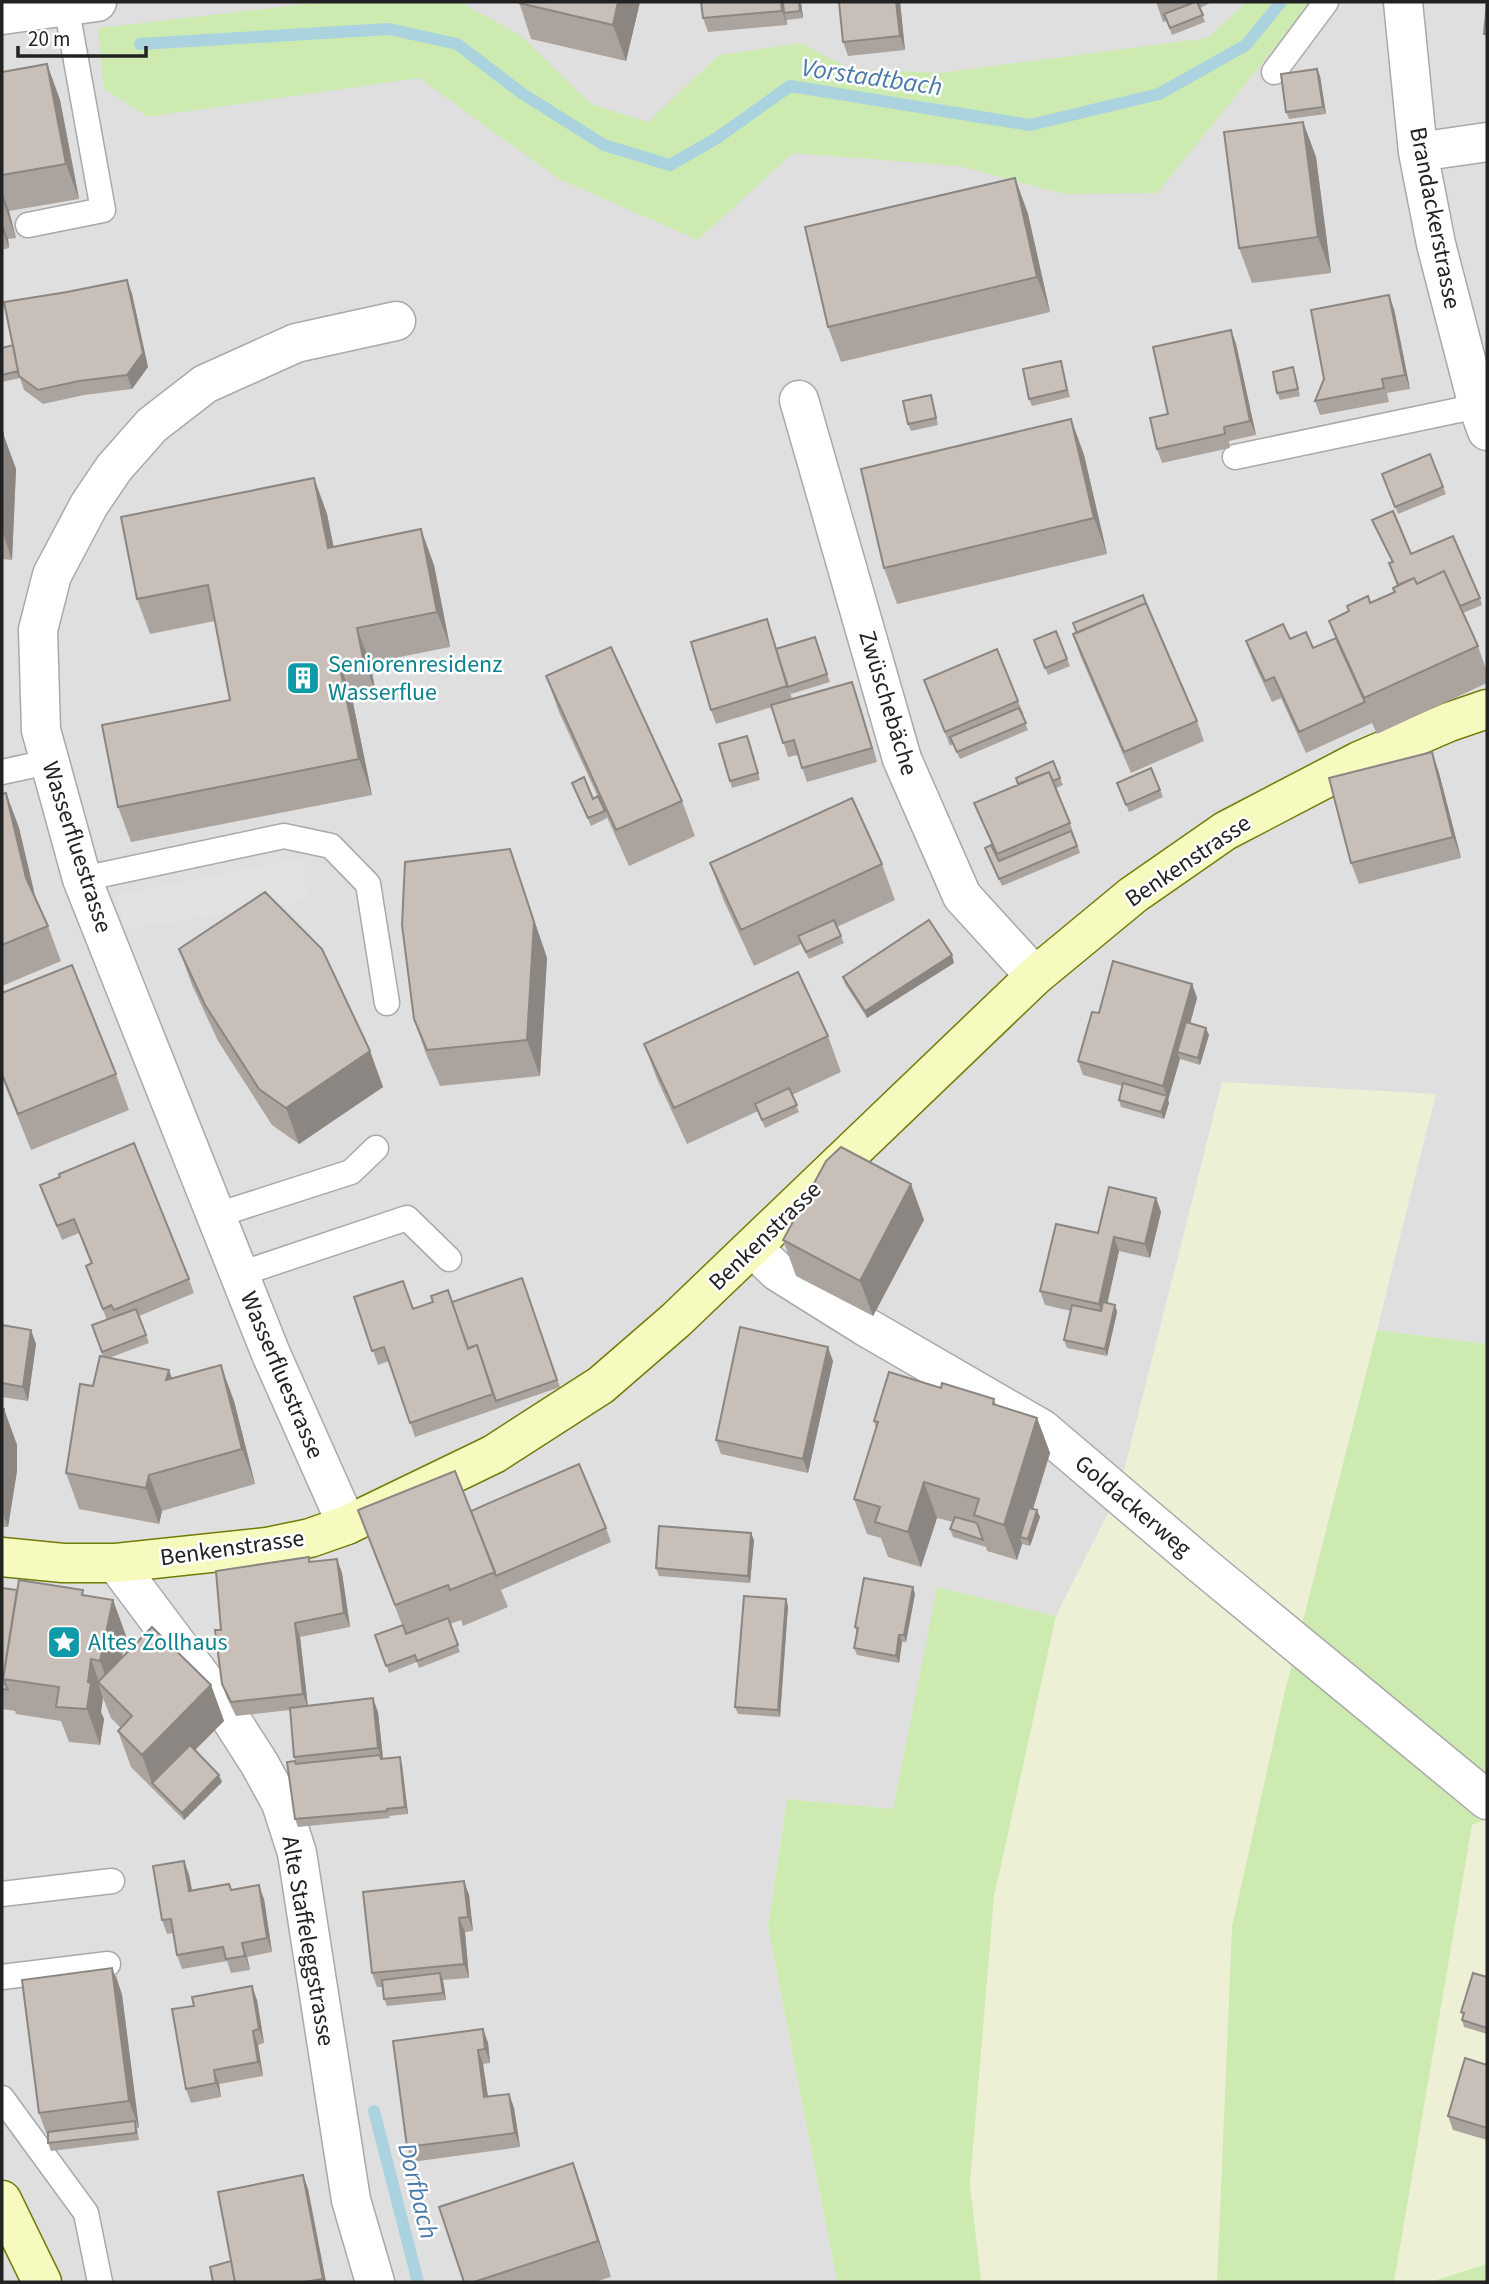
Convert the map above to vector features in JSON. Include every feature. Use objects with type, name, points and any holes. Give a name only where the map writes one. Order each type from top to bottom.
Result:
[{"type":"street","name":"Brandackerstrasse","points":[[1403,2],[1418,152],[1436,244],[1483,418]]},
{"type":"street","points":[[2,15],[81,4]]},
{"type":"street","points":[[1418,152],[1487,142]]},
{"type":"street","name":"Wasserfluestrasse","points":[[347,1525],[271,1354],[82,879],[41,730],[38,630],[52,575],[89,505],[114,468],[152,425],[205,384],[296,343],[396,321]]},
{"type":"street","name":"Zwüschebäche","points":[[799,400],[902,759],[962,896],[1035,976]]},
{"type":"street","name":"Benkenstrasse","points":[[2,1557],[63,1563],[116,1563],[267,1547],[310,1538],[347,1525],[494,1454],[601,1385],[676,1320],[1035,976],[1133,895],[1225,831],[1359,761],[1449,722],[1487,709]]},
{"type":"street","name":"Goldackerweg","points":[[753,1248],[778,1272],[1042,1429],[1487,1800]]},
{"type":"street","name":"Alte Staffeleggstrasse","points":[[116,1563],[218,1699],[281,1803],[297,1853],[351,2200],[375,2282]]},
{"type":"street","points":[[2,2200],[42,2282]]},
{"type":"lane","points":[[1274,72],[1326,2]]},
{"type":"lane","points":[[1384,2],[1403,2]]},
{"type":"lane","points":[[28,225],[103,210],[81,4]]},
{"type":"lane","points":[[1235,457],[1483,418]]},
{"type":"lane","points":[[2,772],[48,762]]},
{"type":"lane","points":[[82,879],[284,836],[331,846],[368,884],[387,1003]]},
{"type":"lane","points":[[217,1215],[351,1172],[376,1148]]},
{"type":"lane","points":[[240,1274],[407,1218],[449,1259]]},
{"type":"lane","points":[[2,1894],[112,1881]]},
{"type":"lane","points":[[2,1977],[108,1964]]},
{"type":"lane","points":[[2,2098],[86,2213],[100,2282]]},
{"type":"shaded area","points":[[2,2],[1487,2],[1487,1344],[1377,1330],[1435,1094],[1118,1494],[1056,1616],[938,1588],[893,1809],[787,1799],[768,1927],[837,2282],[2,2282]]},
{"type":"shaded area","points":[[301,858],[308,900],[125,929],[116,895]]},
{"type":"green space","points":[[323,2],[460,2],[520,35],[591,104],[648,122],[719,55],[801,43],[849,69],[941,73],[1207,38],[1247,2],[1312,2],[1157,193],[1064,194],[959,166],[793,153],[698,240],[559,179],[419,78],[148,117],[104,89],[98,28]]},
{"type":"green space","points":[[1222,1082],[1436,1094],[1284,1695],[1232,1927],[1217,2282],[981,2282],[970,2184],[994,1897],[1056,1616],[1118,1494]]},
{"type":"green space","points":[[1377,1330],[1487,1344],[1487,1819],[1472,1825],[1394,2282],[1217,2282],[1232,1927],[1284,1695]]},
{"type":"green space","points":[[937,1587],[1056,1616],[994,1897],[970,2184],[981,2282],[837,2282],[768,1927],[787,1799],[893,1809]]},
{"type":"green space","points":[[1487,1819],[1487,2264],[1430,2282],[1394,2282],[1472,1824]]},
{"type":"green space","points":[[1487,2264],[1487,2282],[1430,2282]]},
{"type":"building","points":[[519,2],[618,2],[613,25]]},
{"type":"building","points":[[701,2],[781,2],[782,11],[703,18]]},
{"type":"building","points":[[783,2],[799,2],[800,11],[784,13]]},
{"type":"building","points":[[839,2],[896,2],[900,36],[843,42]]},
{"type":"building","points":[[1195,2],[1203,15],[1170,28],[1164,14]]},
{"type":"building","points":[[1487,2],[1487,34],[1484,34]]},
{"type":"building","points":[[47,64],[66,164],[2,175],[2,72]]},
{"type":"building","points":[[1317,69],[1323,107],[1286,112],[1281,74]]},
{"type":"building","points":[[1303,122],[1318,237],[1239,248],[1224,132]]},
{"type":"building","points":[[1015,178],[1037,277],[828,327],[805,227]]},
{"type":"building","points":[[127,280],[143,353],[127,375],[38,390],[19,376],[4,302]]},
{"type":"building","points":[[1389,295],[1405,375],[1382,379],[1384,388],[1315,401],[1324,379],[1311,310]]},
{"type":"building","points":[[1231,330],[1250,421],[1224,427],[1225,434],[1157,449],[1150,418],[1168,414],[1153,347]]},
{"type":"building","points":[[13,345],[18,371],[2,375],[2,348]]},
{"type":"building","points":[[1061,361],[1067,390],[1029,399],[1023,369]]},
{"type":"building","points":[[1293,367],[1298,389],[1277,393],[1273,372]]},
{"type":"building","points":[[931,395],[936,418],[908,424],[903,401]]},
{"type":"building","points":[[1071,419],[1094,518],[884,568],[861,469]]},
{"type":"building","points":[[1430,454],[1443,487],[1395,507],[1382,474]]},
{"type":"building","name":"Seniorenresidenz Wasserflue","points":[[314,478],[328,548],[421,529],[437,612],[357,628],[363,658],[339,663],[359,759],[118,807],[102,725],[230,700],[208,585],[137,599],[121,517]]},
{"type":"building","points":[[1393,511],[1411,554],[1453,536],[1480,598],[1460,606],[1444,571],[1417,584],[1414,578],[1398,585],[1389,563],[1393,562],[1372,520]]},
{"type":"building","points":[[1444,571],[1478,646],[1364,698],[1329,621],[1349,611],[1347,606],[1368,596],[1370,603],[1395,592],[1393,588],[1414,578],[1417,584]]},
{"type":"building","points":[[1143,595],[1146,603],[1077,633],[1073,623]]},
{"type":"building","points":[[1146,603],[1197,721],[1124,752],[1073,634]]},
{"type":"building","points":[[767,619],[787,686],[711,710],[691,642]]},
{"type":"building","points":[[1283,624],[1290,639],[1306,632],[1313,648],[1336,638],[1365,702],[1299,732],[1274,677],[1265,681],[1246,641]]},
{"type":"building","points":[[1056,631],[1067,659],[1045,668],[1034,640]]},
{"type":"building","points":[[815,637],[827,674],[788,687],[776,649]]},
{"type":"building","points":[[611,647],[682,801],[616,830],[546,676]]},
{"type":"building","points":[[997,649],[1018,701],[945,732],[924,680]]},
{"type":"building","points":[[852,682],[872,748],[802,768],[794,740],[783,743],[771,705]]},
{"type":"building","points":[[1019,708],[1026,723],[957,752],[950,737]]},
{"type":"building","points":[[747,736],[758,773],[730,781],[719,744]]},
{"type":"building","points":[[1432,752],[1453,837],[1351,863],[1329,778]]},
{"type":"building","points":[[1053,761],[1060,778],[1053,781],[1049,772],[1018,784],[1016,778]]},
{"type":"building","points":[[1151,768],[1160,790],[1126,805],[1117,783]]},
{"type":"building","points":[[1049,772],[1070,823],[997,854],[974,803]]},
{"type":"building","points":[[584,777],[593,799],[598,796],[605,811],[588,818],[572,783]]},
{"type":"building","points":[[6,793],[26,878],[48,926],[2,945],[2,794]]},
{"type":"building","points":[[852,798],[882,864],[741,930],[710,863]]},
{"type":"building","points":[[1071,831],[1077,846],[999,879],[985,848],[991,845],[999,861]]},
{"type":"building","points":[[510,849],[534,922],[527,1040],[427,1050],[414,1019],[402,925],[405,862]]},
{"type":"building","points":[[265,892],[322,949],[370,1051],[286,1108],[259,1089],[205,1005],[179,949]]},
{"type":"building","points":[[834,920],[841,936],[806,952],[798,936]]},
{"type":"building","points":[[929,920],[952,955],[865,1011],[843,977]]},
{"type":"building","points":[[1113,961],[1192,984],[1163,1086],[1078,1061],[1092,1012],[1099,1013]]},
{"type":"building","points":[[72,965],[116,1074],[18,1114],[2,1074],[2,993]]},
{"type":"building","points":[[798,972],[828,1036],[674,1108],[644,1044]]},
{"type":"building","points":[[1186,1022],[1206,1028],[1198,1058],[1177,1052]]},
{"type":"building","points":[[1123,1083],[1167,1096],[1161,1112],[1119,1100]]},
{"type":"building","points":[[789,1088],[797,1105],[762,1120],[755,1104]]},
{"type":"building","points":[[134,1143],[189,1279],[114,1310],[111,1305],[103,1309],[86,1266],[92,1263],[74,1219],[57,1226],[40,1185],[60,1177],[59,1174]]},
{"type":"building","points":[[841,1147],[911,1184],[860,1281],[783,1240],[826,1161]]},
{"type":"building","points":[[1109,1187],[1156,1198],[1145,1244],[1114,1237],[1099,1304],[1040,1291],[1056,1224],[1098,1233]]},
{"type":"building","points":[[522,1278],[557,1380],[496,1401],[477,1345],[468,1348],[452,1302]]},
{"type":"building","points":[[403,1281],[413,1309],[433,1302],[431,1296],[448,1290],[468,1349],[477,1345],[493,1394],[410,1423],[384,1347],[372,1351],[354,1297]]},
{"type":"building","points":[[1103,1302],[1115,1305],[1105,1349],[1064,1340],[1072,1305],[1101,1311]]},
{"type":"building","points":[[136,1309],[146,1335],[102,1352],[92,1325]]},
{"type":"building","points":[[2,1325],[31,1330],[23,1387],[2,1383]]},
{"type":"building","points":[[740,1327],[828,1347],[803,1459],[716,1440]]},
{"type":"building","points":[[100,1356],[169,1370],[166,1380],[221,1365],[242,1449],[149,1475],[146,1488],[66,1473],[80,1384],[93,1386]]},
{"type":"building","points":[[889,1372],[941,1388],[942,1383],[994,1399],[993,1404],[1037,1418],[1004,1525],[974,1515],[979,1499],[924,1482],[908,1532],[875,1522],[880,1507],[854,1499],[878,1422],[874,1421]]},
{"type":"building","points":[[2,1409],[4,1435],[2,1451]]},
{"type":"building","points":[[579,1464],[606,1528],[496,1576],[471,1511]]},
{"type":"building","points":[[455,1471],[495,1572],[450,1590],[448,1585],[395,1605],[358,1510]]},
{"type":"building","points":[[1029,1508],[1037,1510],[1028,1539],[1020,1537]]},
{"type":"building","points":[[955,1517],[977,1523],[983,1540],[950,1529]]},
{"type":"building","points":[[659,1526],[751,1533],[748,1576],[656,1568]]},
{"type":"building","points":[[309,1557],[309,1562],[337,1559],[344,1613],[295,1623],[303,1694],[231,1702],[222,1684],[215,1630],[221,1630],[216,1571]]},
{"type":"building","points":[[864,1578],[913,1587],[904,1635],[899,1635],[896,1656],[854,1648]]},
{"type":"building","points":[[19,1580],[83,1590],[82,1595],[113,1600],[100,1661],[91,1659],[87,1709],[56,1707],[59,1687],[3,1679]]},
{"type":"building","points":[[2,1588],[17,1590],[3,1679],[8,1690],[2,1689]]},
{"type":"building","points":[[744,1596],[786,1599],[778,1710],[735,1707]]},
{"type":"building","points":[[448,1618],[458,1645],[417,1661],[415,1655],[386,1666],[375,1635],[403,1625],[406,1634]]},
{"type":"building","points":[[152,1627],[211,1685],[142,1755],[118,1731],[132,1716],[98,1682]]},
{"type":"building","points":[[373,1698],[378,1748],[294,1757],[290,1708]]},
{"type":"building","points":[[190,1745],[219,1775],[182,1813],[152,1783]]},
{"type":"building","points":[[380,1755],[381,1759],[400,1757],[405,1807],[295,1819],[287,1762],[295,1761],[296,1764]]},
{"type":"building","points":[[184,1861],[189,1891],[229,1884],[231,1890],[259,1885],[267,1938],[242,1943],[245,1956],[226,1959],[223,1947],[177,1955],[171,1919],[162,1920],[153,1866]]},
{"type":"building","points":[[464,1881],[468,1917],[459,1918],[464,1964],[372,1973],[363,1892]]},
{"type":"building","points":[[112,1968],[129,2101],[39,2113],[22,1980]]},
{"type":"building","points":[[440,1973],[443,1993],[384,1999],[382,1980]]},
{"type":"building","points":[[1473,1973],[1487,1977],[1487,2028],[1462,2020],[1464,2013],[1461,2012]]},
{"type":"building","points":[[252,1986],[259,2029],[253,2031],[258,2062],[214,2070],[216,2083],[186,2089],[172,2009],[194,2006],[192,1997]]},
{"type":"building","points":[[483,2029],[485,2049],[478,2050],[484,2097],[509,2094],[515,2133],[407,2147],[393,2041]]},
{"type":"building","points":[[1465,2058],[1487,2065],[1487,2128],[1448,2116]]},
{"type":"building","points":[[135,2121],[136,2133],[48,2143],[48,2132]]},
{"type":"building","points":[[573,2163],[598,2241],[474,2282],[464,2282],[439,2207]]},
{"type":"building","points":[[303,2175],[323,2279],[304,2282],[235,2282],[218,2192]]},
{"type":"building","points":[[231,2261],[235,2282],[213,2282],[210,2267]]},
{"type":"waterway","name":"Vorstadtbach","points":[[140,44],[389,29],[457,44],[523,94],[604,145],[670,165],[717,138],[790,86],[1030,125],[1159,94],[1246,45],[1281,2]]},
{"type":"waterway","name":"Dorfbach","points":[[374,2111],[418,2282]]},
{"type":"place","name":"Seniorenresidenz Wasserflue","points":[[303,678]]},
{"type":"place","name":"Altes Zollhaus","points":[[64,1642]]}]
